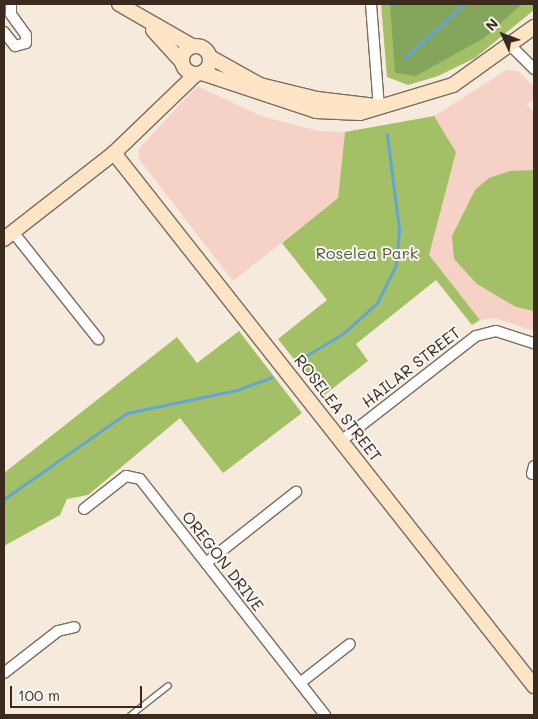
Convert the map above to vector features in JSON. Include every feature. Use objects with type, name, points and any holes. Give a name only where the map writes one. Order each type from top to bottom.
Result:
[{"type":"street","points":[[4,32],[15,46],[26,43],[26,35],[11,14],[11,4]]},
{"type":"street","points":[[119,4],[145,22],[192,46],[205,50],[210,57],[253,82],[312,104]]},
{"type":"street","points":[[371,4],[379,107]]},
{"type":"street","points":[[145,22],[182,63],[199,74],[312,104],[379,107],[444,90],[511,46],[534,27]]},
{"type":"street","points":[[166,100],[182,63],[192,46]]},
{"type":"street","points":[[511,46],[534,69]]},
{"type":"street","points":[[98,339],[8,236],[114,153],[166,100],[199,74],[210,57]]},
{"type":"street","name":"ROSELEA STREET","points":[[114,153],[534,686]]},
{"type":"street","name":"HAILAR STREET","points":[[341,441],[476,336],[496,331],[534,343]]},
{"type":"street","name":"OREGON DRIVE","points":[[84,509],[116,482],[135,475],[325,715]]},
{"type":"street","points":[[206,563],[296,492]]},
{"type":"street","points":[[4,673],[58,630],[75,627]]},
{"type":"street","points":[[300,683],[350,644]]},
{"type":"lane","points":[[130,715],[168,685]]},
{"type":"shaded area","points":[[507,70],[518,71],[534,87],[534,100],[527,104],[534,112],[534,331],[495,318],[480,320],[428,255],[456,152],[434,116]]},
{"type":"shaded area","points":[[197,86],[261,116],[318,131],[345,132],[338,198],[233,281],[139,159],[138,150]]},
{"type":"green space","points":[[381,4],[534,4],[534,10],[475,58],[438,76],[408,85],[387,77]]},
{"type":"green space","points":[[390,4],[522,4],[484,38],[416,76],[395,73]]},
{"type":"green space","name":"Roselea Park","points":[[434,116],[456,152],[429,255],[480,320],[472,325],[436,280],[356,344],[368,361],[323,396],[278,339],[327,300],[282,243],[338,198],[345,132]]},
{"type":"green space","points":[[534,170],[534,311],[516,307],[477,284],[454,259],[452,236],[475,190],[489,178],[510,171]]},
{"type":"green space","points":[[239,331],[302,413],[223,473],[180,418],[88,495],[67,499],[60,515],[4,546],[4,473],[177,337],[197,363]]},
{"type":"waterway","points":[[405,58],[464,4]]},
{"type":"waterway","points":[[299,360],[344,333],[377,303],[396,265],[399,229],[387,135]]},
{"type":"waterway","points":[[4,499],[127,413],[237,390],[272,377]]}]
